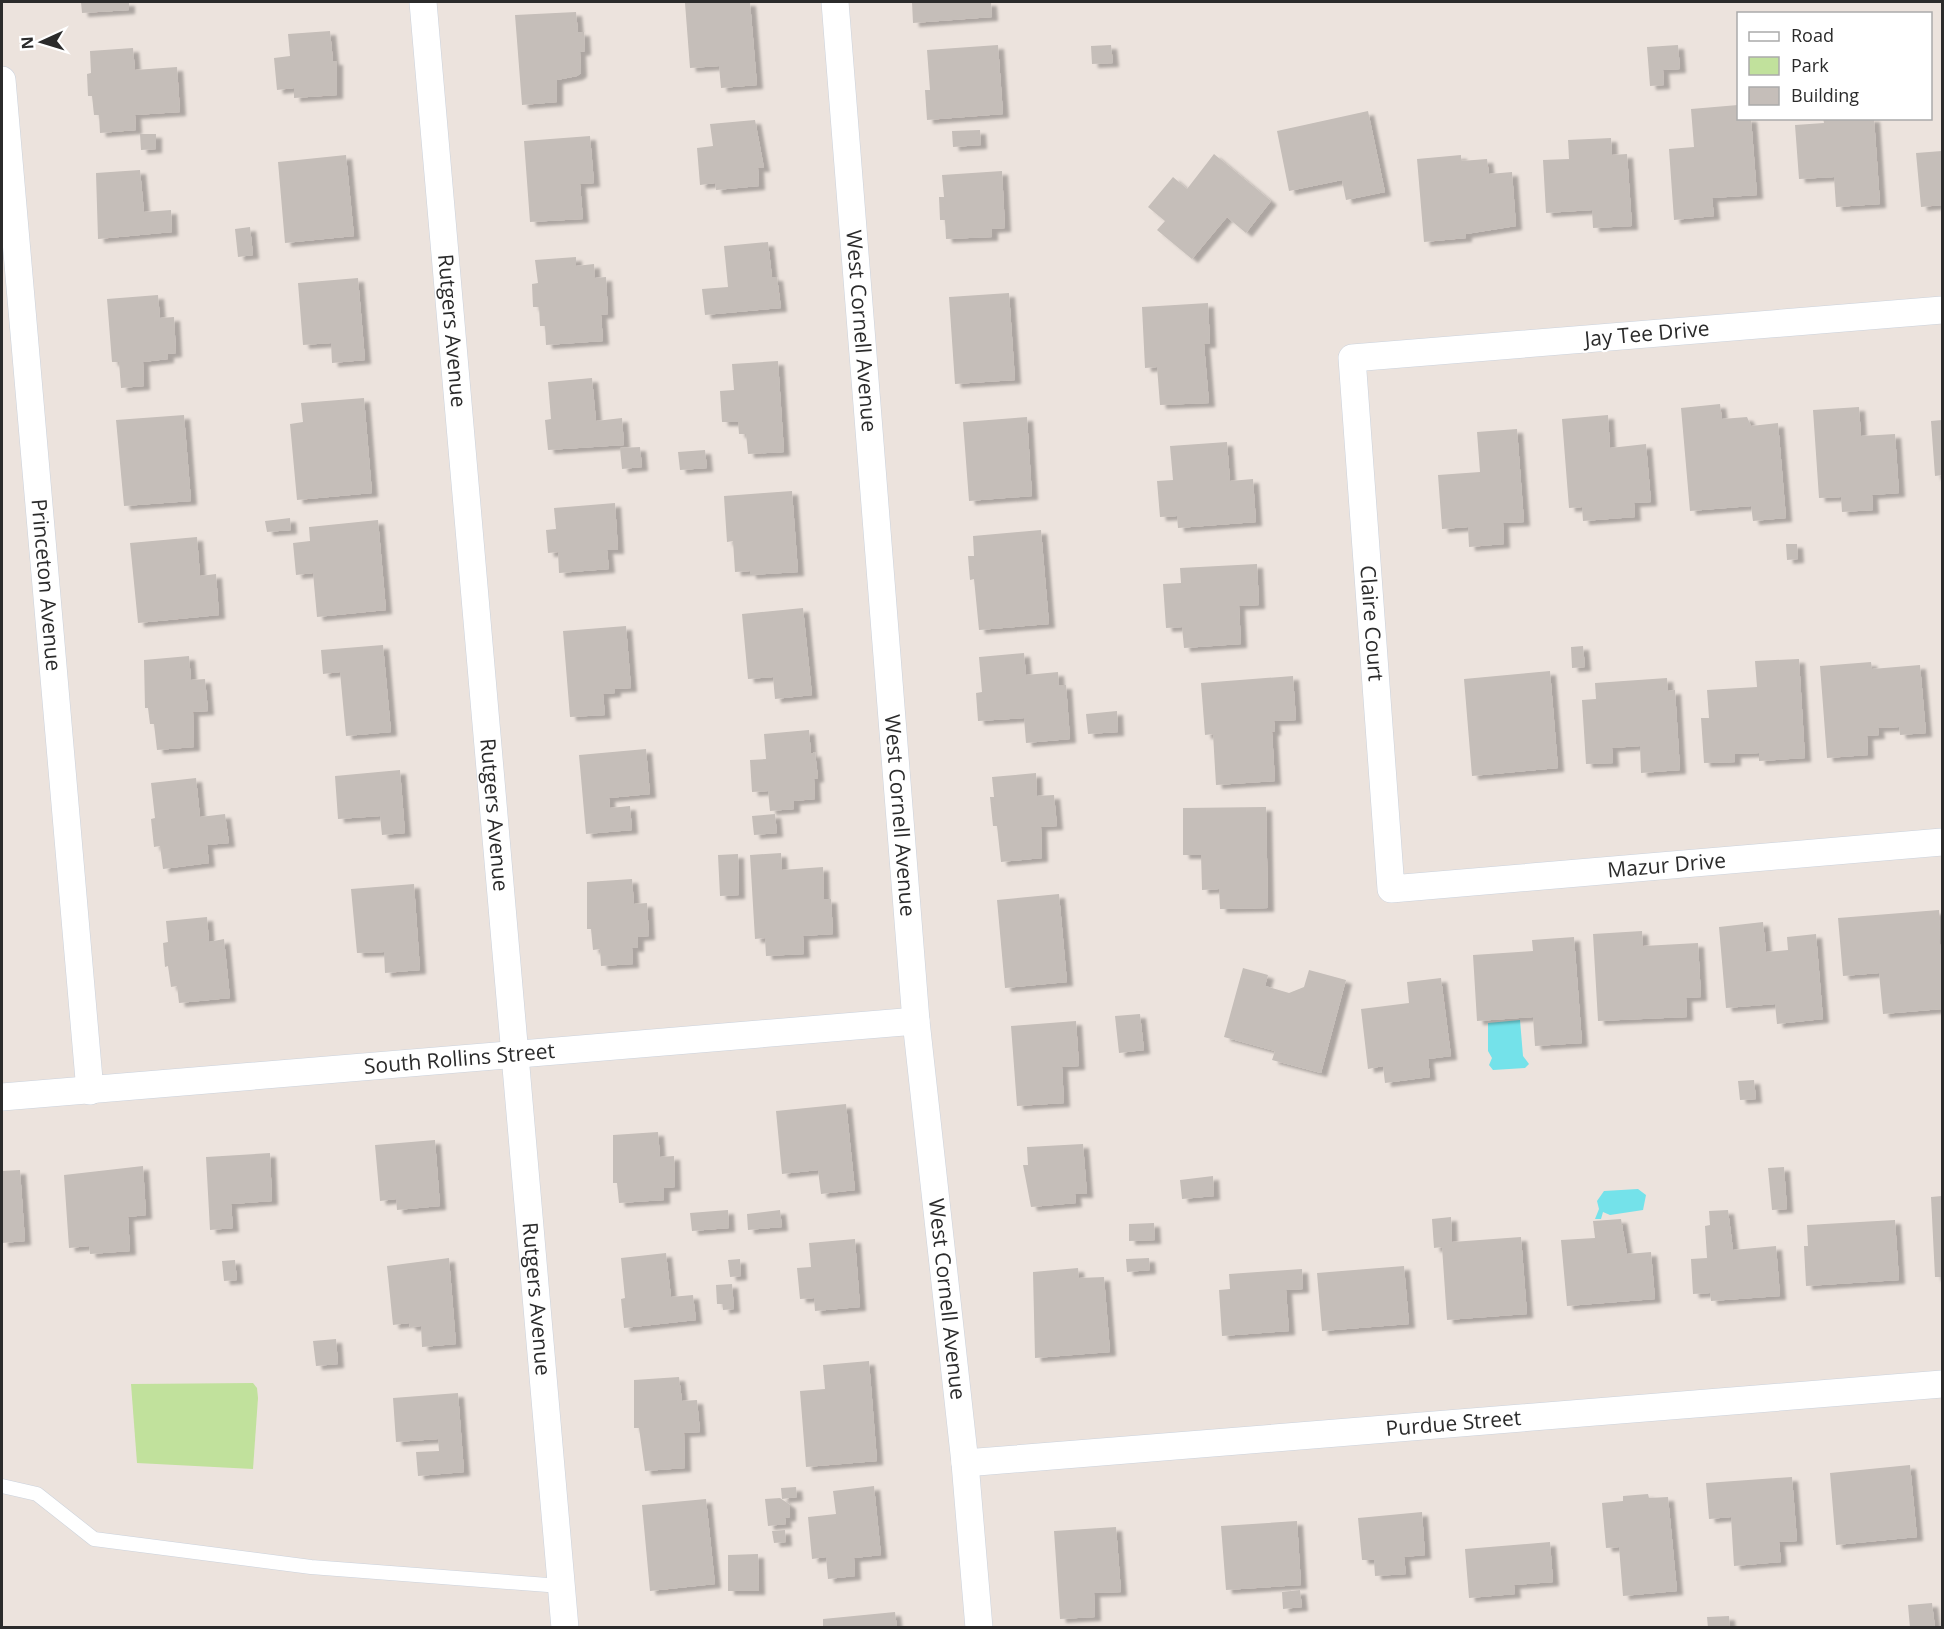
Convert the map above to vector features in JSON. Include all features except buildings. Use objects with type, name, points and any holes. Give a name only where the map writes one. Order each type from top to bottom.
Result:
[{"type":"street","name":"Rutgers Avenue","points":[[423,2],[565,1628]]},
{"type":"street","name":"West Cornell Avenue","points":[[835,2],[916,1021],[965,1463],[979,1628]]},
{"type":"street","name":"Princeton Avenue","points":[[2,80],[90,1091]]},
{"type":"street","name":"Jay Tee Drive","points":[[1352,358],[1942,310]]},
{"type":"street","name":"Claire Court","points":[[1352,358],[1391,889]]},
{"type":"street","name":"Mazur Drive","points":[[1391,889],[1942,842]]},
{"type":"street","name":"South Rollins Street","points":[[2,1097],[916,1021]]},
{"type":"street","name":"Purdue Street","points":[[965,1463],[1942,1384]]},
{"type":"lane","points":[[2,1486],[37,1494],[94,1539],[311,1567],[561,1586]]},
{"type":"green space","points":[[253,1383],[257,1388],[258,1398],[253,1469],[137,1463],[131,1384]]},
{"type":"water","points":[[1520,1020],[1523,1056],[1529,1064],[1525,1068],[1493,1070],[1489,1065],[1492,1058],[1488,1051],[1488,1023]]},
{"type":"water","points":[[1638,1189],[1646,1195],[1643,1210],[1610,1215],[1603,1212],[1601,1219],[1595,1219],[1599,1209],[1597,1201],[1604,1191]]}]
